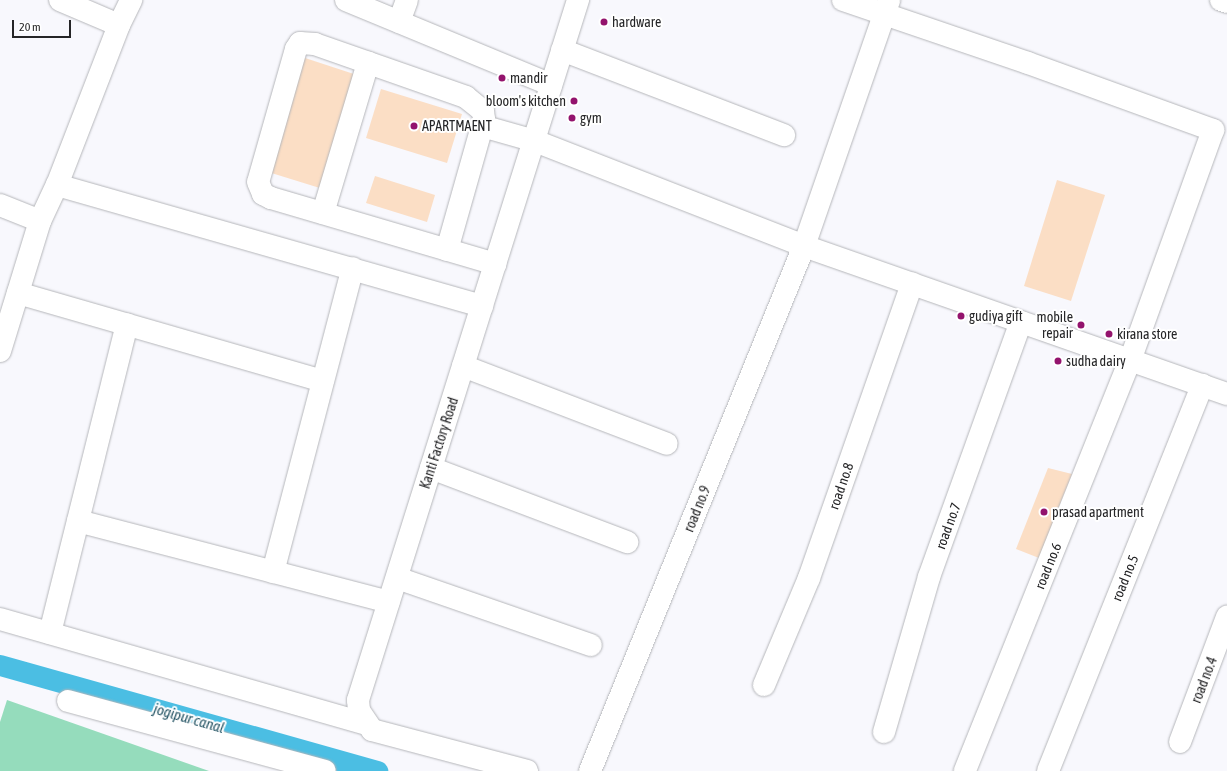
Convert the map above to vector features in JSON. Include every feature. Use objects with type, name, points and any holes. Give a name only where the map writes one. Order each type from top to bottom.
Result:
[{"type":"street","points":[[60,0],[119,25]]},
{"type":"street","points":[[0,351],[40,221],[57,185],[119,25],[131,0]]},
{"type":"street","points":[[346,0],[552,84]]},
{"type":"street","points":[[399,22],[407,0]]},
{"type":"street","name":"Kanti Factory Road","points":[[367,724],[359,711],[358,700],[535,141],[578,0]]},
{"type":"street","points":[[843,0],[886,8]]},
{"type":"street","points":[[1221,0],[1227,2]]},
{"type":"street","name":"road no.9","points":[[590,771],[804,246],[886,8]]},
{"type":"street","name":"road no.6","points":[[886,8],[1028,63],[1213,130],[1130,360],[965,771]]},
{"type":"street","points":[[447,250],[482,126],[483,111],[466,97],[307,42],[300,43],[296,49],[258,182],[264,194],[271,198],[323,213],[447,250],[495,264]]},
{"type":"street","points":[[562,50],[784,135]]},
{"type":"street","points":[[323,213],[368,62]]},
{"type":"street","points":[[482,126],[535,141],[804,246],[1227,394]]},
{"type":"street","points":[[57,185],[353,268],[482,306]]},
{"type":"street","points":[[0,205],[40,221]]},
{"type":"street","points":[[273,572],[353,268]]},
{"type":"street","name":"road no.8","points":[[764,685],[809,578],[912,284]]},
{"type":"street","points":[[18,293],[323,381]]},
{"type":"street","name":"road no.7","points":[[884,732],[929,578],[1021,322]]},
{"type":"street","points":[[50,633],[127,324]]},
{"type":"street","points":[[463,366],[667,444]]},
{"type":"street","name":"road no.5","points":[[1048,771],[1202,386]]},
{"type":"street","points":[[431,468],[627,542]]},
{"type":"street","points":[[78,521],[389,602]]},
{"type":"street","points":[[397,578],[590,646]]},
{"type":"street","name":"road no.4","points":[[1180,742],[1227,617]]},
{"type":"street","points":[[0,619],[367,724],[372,730],[385,734],[527,771]]},
{"type":"street","points":[[68,701],[325,771]]},
{"type":"green space","points":[[7,700],[209,771],[0,771],[0,722]]},
{"type":"building","points":[[302,57],[360,76],[323,189],[265,171]]},
{"type":"building","name":"APARTMAENT","points":[[381,89],[462,114],[447,163],[366,138]]},
{"type":"building","points":[[375,176],[435,195],[427,222],[366,203]]},
{"type":"building","points":[[1057,180],[1105,195],[1071,301],[1024,286]]},
{"type":"building","name":"prasad apartment","points":[[1048,468],[1072,474],[1039,558],[1016,549]]},
{"type":"waterway","name":"jogipur canal","points":[[0,665],[377,771]]},
{"type":"place","name":"hardware","points":[[604,22]]},
{"type":"place","name":"mandir","points":[[502,78]]},
{"type":"place","name":"bloom's kitchen","points":[[574,101]]},
{"type":"place","name":"gym","points":[[572,118]]},
{"type":"place","name":"APARTMAENT","points":[[414,126]]},
{"type":"place","name":"gudiya gift","points":[[961,316]]},
{"type":"place","name":"mobile repair","points":[[1081,325]]},
{"type":"place","name":"kirana store","points":[[1109,334]]},
{"type":"place","name":"sudha dairy","points":[[1058,361]]},
{"type":"place","name":"prasad apartment","points":[[1044,512]]}]
